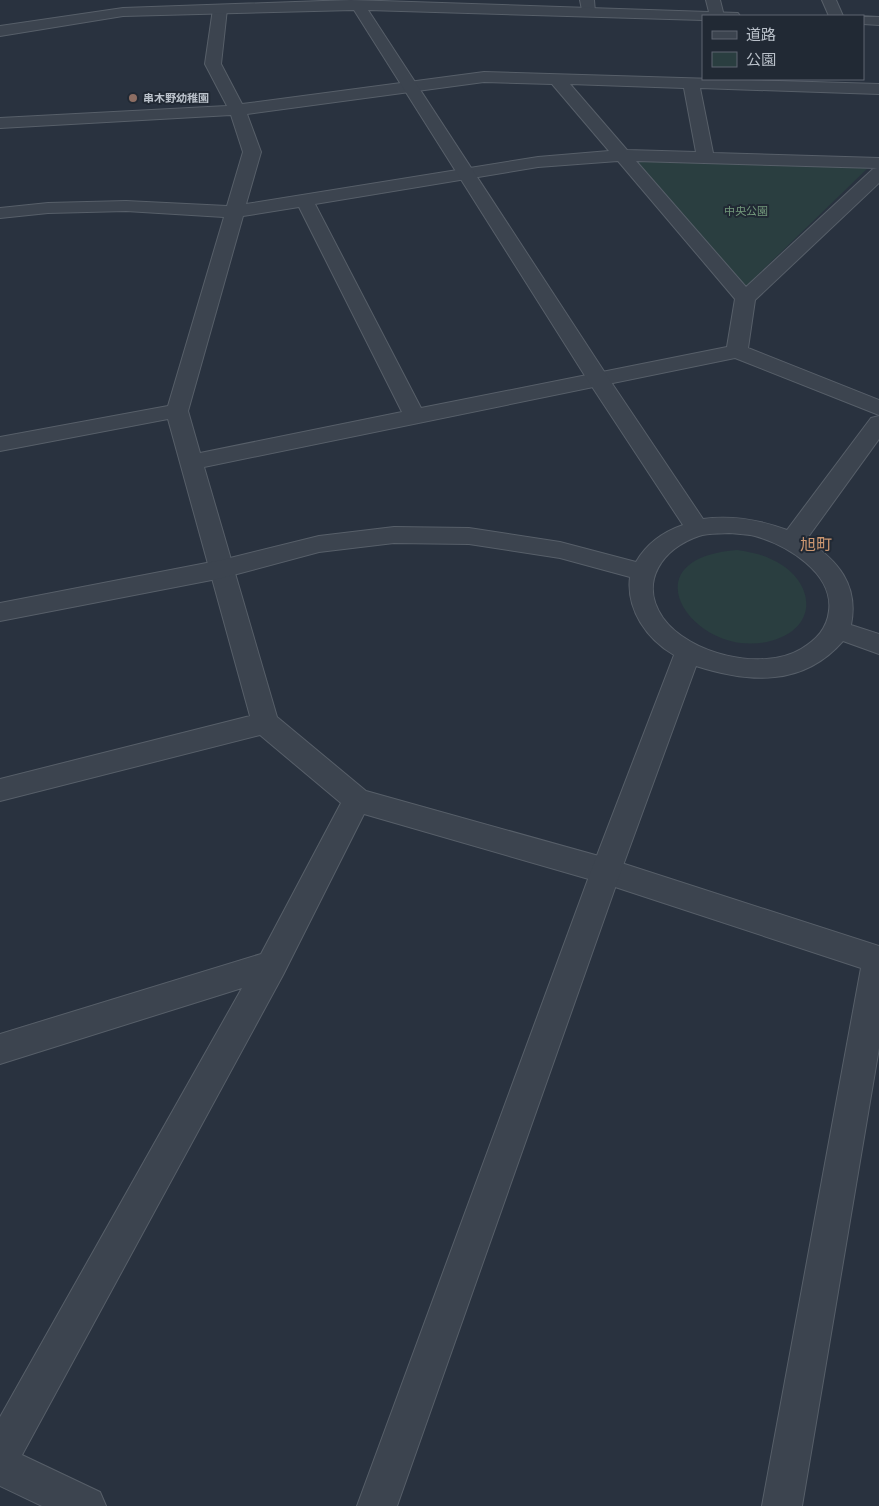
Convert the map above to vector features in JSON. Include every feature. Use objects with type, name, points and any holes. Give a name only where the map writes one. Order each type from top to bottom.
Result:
[{"type":"street","points":[[713,0],[717,15]]},
{"type":"street","points":[[829,0],[836,15]]},
{"type":"street","points":[[0,31],[123,12],[358,3],[587,6],[704,15]]},
{"type":"street","points":[[358,3],[598,379],[697,528]]},
{"type":"street","points":[[220,9],[213,64],[237,110],[252,152],[233,212],[177,411],[265,724],[357,800],[606,871],[878,960],[782,1506]]},
{"type":"street","points":[[864,20],[879,20]]},
{"type":"street","points":[[0,123],[237,110],[484,77],[691,82],[730,81],[879,89]]},
{"type":"street","points":[[556,78],[745,298]]},
{"type":"street","points":[[691,82],[705,157]]},
{"type":"street","points":[[0,213],[48,208],[126,206],[233,212],[538,162],[622,155],[879,163]]},
{"type":"street","points":[[737,351],[745,298],[879,173]]},
{"type":"street","points":[[304,201],[415,417]]},
{"type":"street","points":[[192,462],[737,351],[879,408]]},
{"type":"street","points":[[0,444],[177,411]]},
{"type":"street","points":[[792,540],[879,423]]},
{"type":"street","points":[[737,526],[761,529],[792,540],[818,558],[835,581],[842,605],[838,630],[820,650],[793,664],[759,670],[722,665],[688,653],[669,639],[653,623],[644,606],[640,589],[642,572],[653,553],[672,538],[697,528],[737,526]]},
{"type":"street","points":[[0,612],[222,569],[319,544],[394,535],[469,536],[560,550],[642,572]]},
{"type":"street","points":[[838,630],[879,644]]},
{"type":"street","points":[[377,1506],[606,871],[688,653]]},
{"type":"street","points":[[0,790],[265,724]]},
{"type":"street","points":[[0,1456],[272,965],[357,800]]},
{"type":"street","points":[[0,1049],[272,965]]},
{"type":"street","points":[[0,1465],[86,1506]]},
{"type":"green space","name":"中央公園","points":[[627,159],[872,164],[743,289]]},
{"type":"green space","points":[[737,550],[758,554],[777,562],[789,570],[798,580],[804,590],[805,613],[800,623],[791,632],[777,639],[749,644],[722,638],[700,626],[684,608],[678,589],[683,572],[702,558]]},
{"type":"place","name":"串木野幼稚園","points":[[133,98]]},
{"type":"district","name":"旭町","points":[[816,544]]}]
